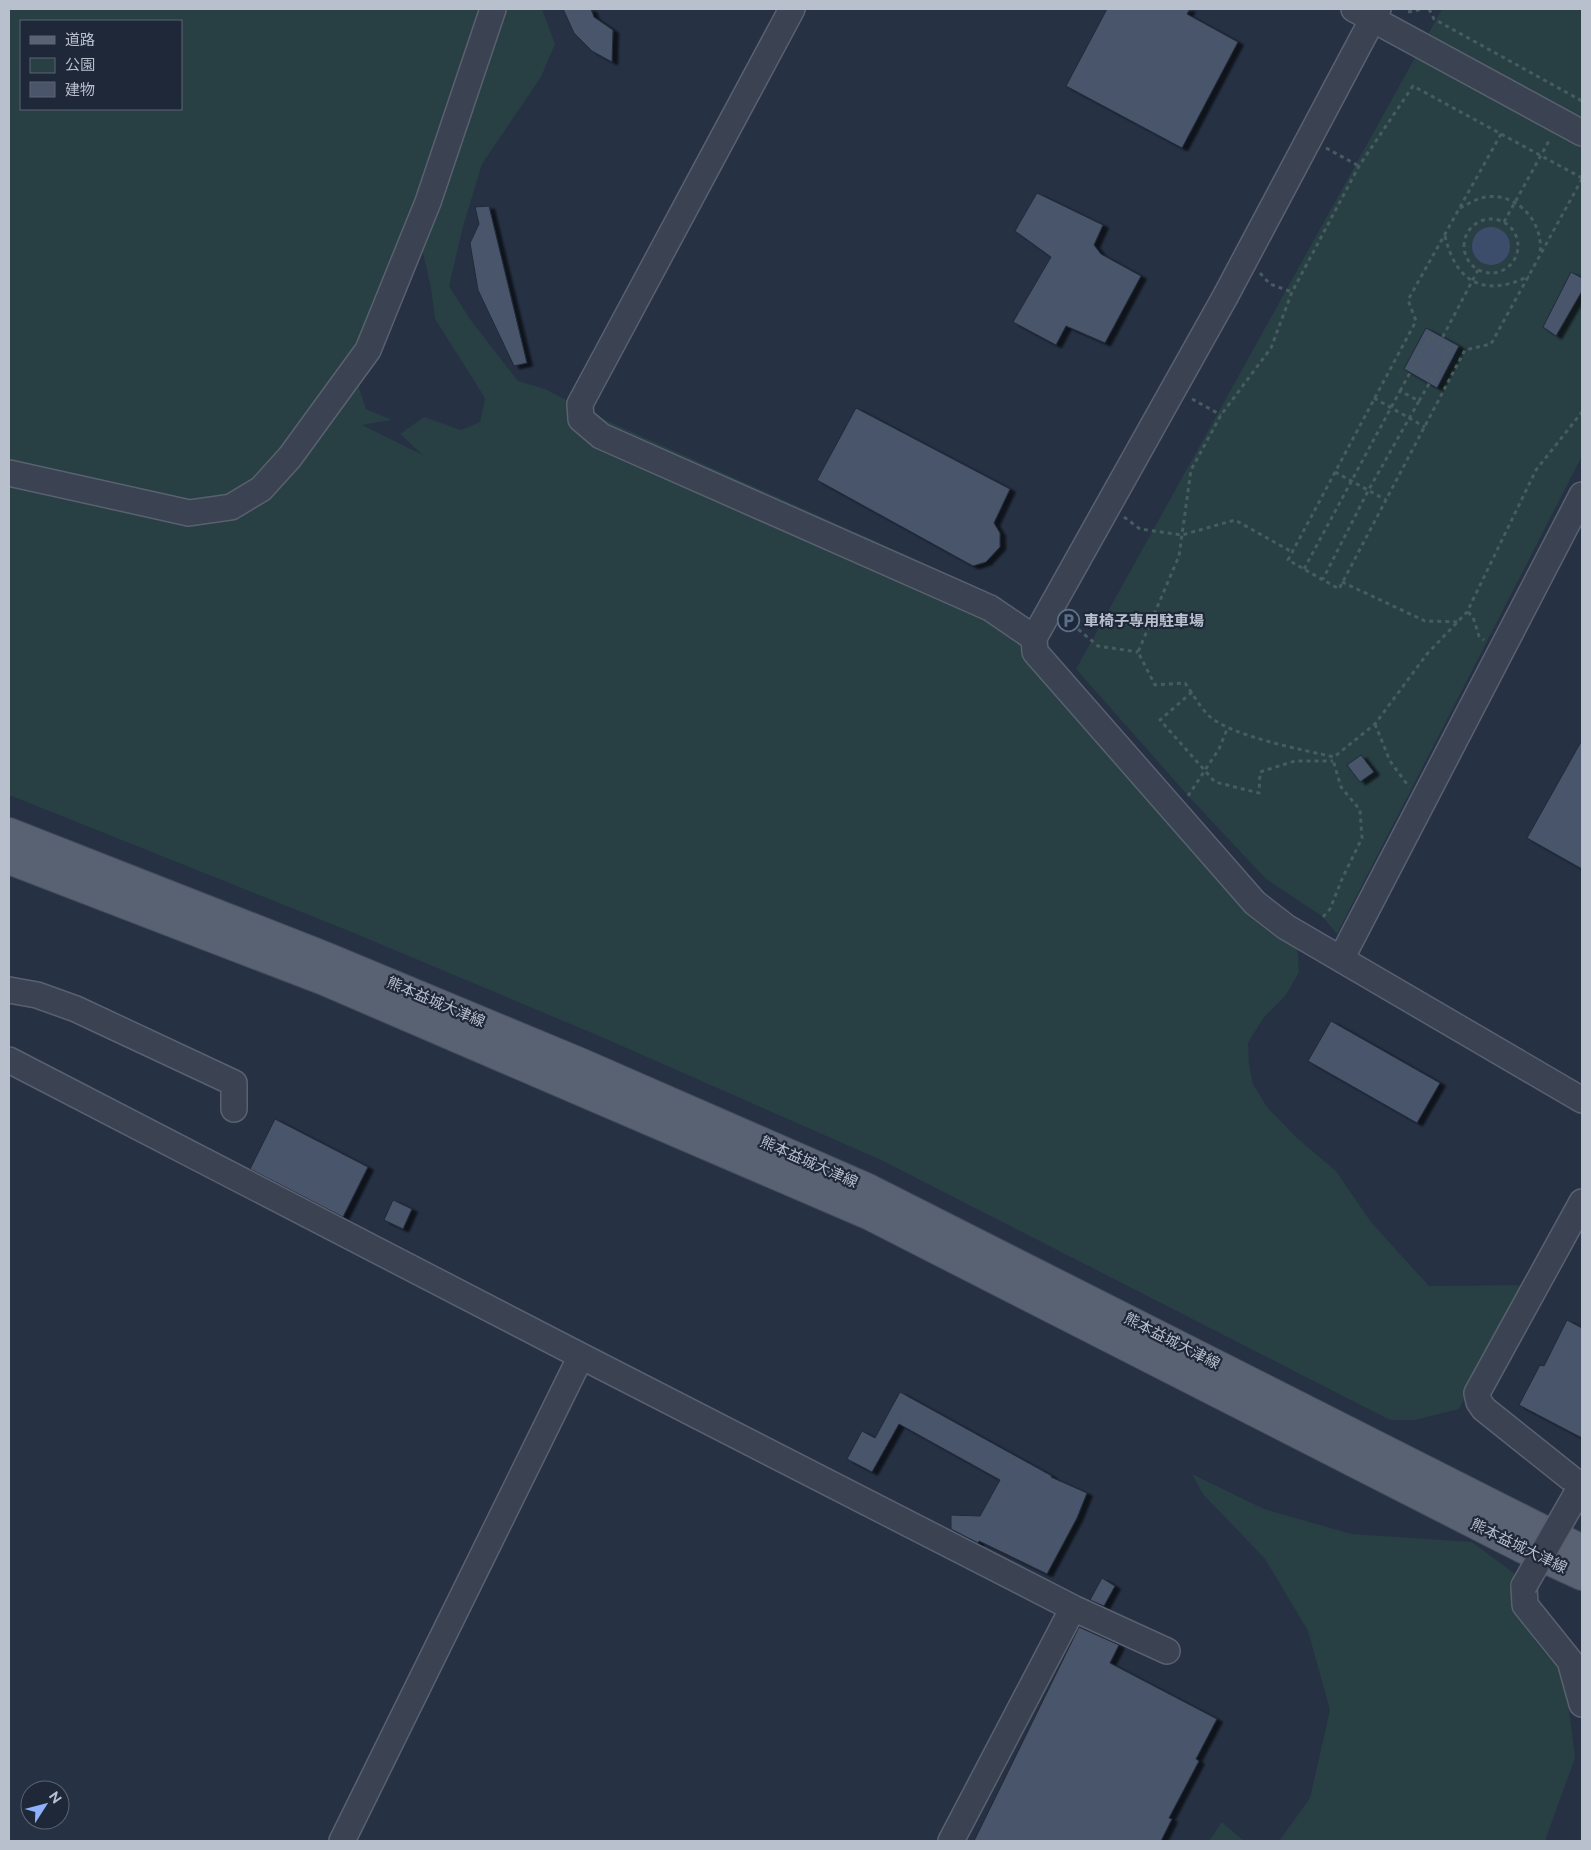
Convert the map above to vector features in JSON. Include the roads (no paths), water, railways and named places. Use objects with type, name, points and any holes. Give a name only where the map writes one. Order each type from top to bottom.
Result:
[{"type":"main road","name":"熊本益城大津線","points":[[9,832],[325,956],[580,1062],[866,1187],[1582,1550]]},
{"type":"main road","name":"熊本益城大津線","points":[[9,860],[324,981],[870,1216],[1512,1543],[1582,1576]]},
{"type":"street","points":[[9,473],[189,513],[231,507],[261,489],[290,457],[368,350],[428,202],[493,9]]},
{"type":"street","points":[[792,9],[580,404],[581,419],[601,436],[990,608],[1034,638]]},
{"type":"street","points":[[1582,133],[1368,12],[1226,297],[1034,638],[1035,652],[1255,903],[1286,927],[1582,1100]]},
{"type":"street","points":[[1341,959],[1582,495]]},
{"type":"street","points":[[9,990],[36,995],[76,1009],[234,1083],[234,1109]]},
{"type":"street","points":[[9,1060],[580,1356],[1073,1608],[1167,1652]]},
{"type":"street","points":[[1582,1202],[1477,1393],[1478,1402],[1484,1409],[1573,1480],[1578,1487],[1576,1495],[1524,1586],[1525,1605],[1570,1661],[1582,1704]]},
{"type":"street","points":[[342,1841],[580,1356]]},
{"type":"street","points":[[951,1841],[1073,1608]]},
{"type":"water","points":[[1491,227],[1505,232],[1510,246],[1505,260],[1491,265],[1477,260],[1472,246],[1477,232]]},
{"type":"place","name":"車椅子専用駐車場","points":[[1068,621]]}]
